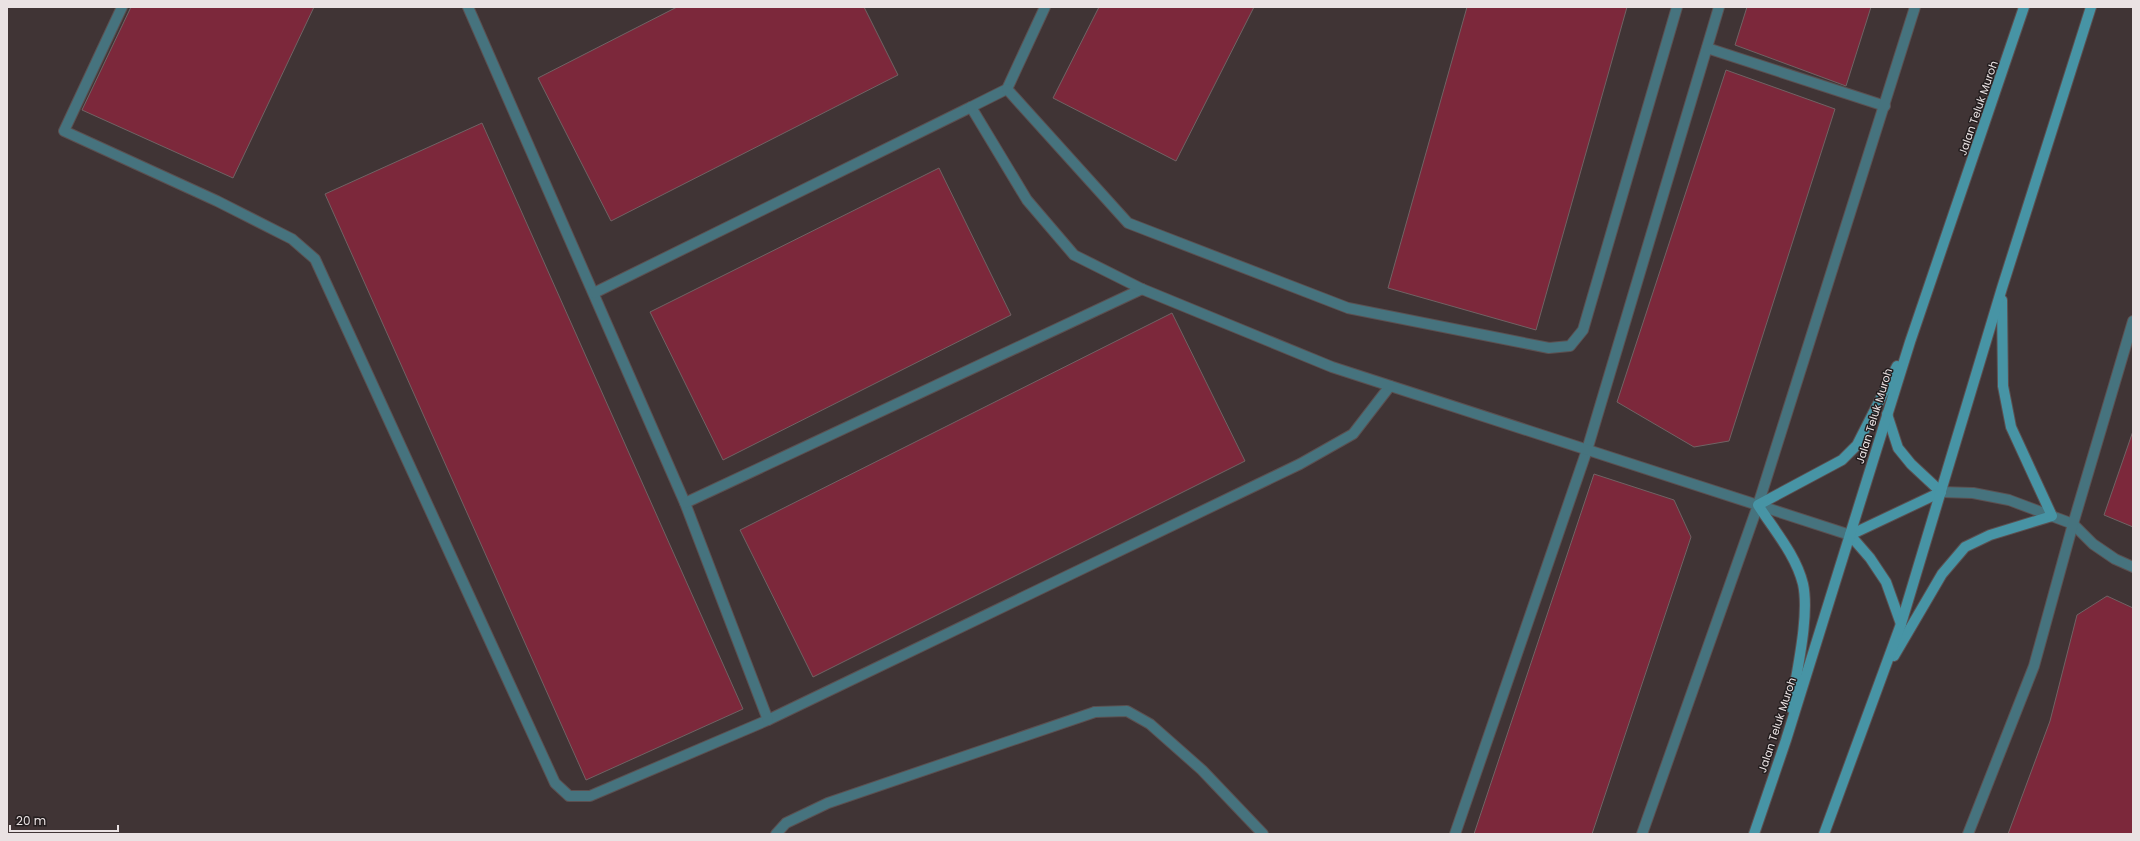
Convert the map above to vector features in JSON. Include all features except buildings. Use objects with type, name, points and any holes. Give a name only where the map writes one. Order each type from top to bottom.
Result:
[{"type":"main road","name":"Jalan Teluk Muroh","points":[[1754,834],[1786,740],[1910,342],[2024,7]]},
{"type":"main road","points":[[1824,834],[1901,624],[2002,288],[2091,7]]},
{"type":"main road","points":[[1883,676],[1942,574],[1965,547],[1990,535],[2052,516],[2011,427],[2003,386],[2002,288]]},
{"type":"main road","points":[[1786,740],[1806,608],[1803,584],[1793,558],[1758,505],[1842,460],[1857,445],[1910,342]]},
{"type":"main road","points":[[1887,414],[1898,448],[1911,464],[1941,492]]},
{"type":"main road","points":[[1901,624],[1886,582],[1870,558],[1850,535],[1941,492]]},
{"type":"street","points":[[122,7],[64,131],[217,201],[292,238],[315,259],[555,783],[569,796],[590,796],[768,720],[1300,464],[1353,434],[1390,386]]},
{"type":"street","points":[[468,7],[685,503],[768,720]]},
{"type":"street","points":[[594,293],[1007,89],[1046,7]]},
{"type":"street","points":[[1007,89],[1128,223],[1348,308],[1550,348],[1570,346],[1583,330],[1676,7]]},
{"type":"street","points":[[1455,834],[1587,450],[1719,7]]},
{"type":"street","points":[[1642,834],[1758,505],[1915,7]]},
{"type":"street","points":[[1707,48],[1885,106]]},
{"type":"street","points":[[971,107],[1027,200],[1074,255],[1142,289],[1332,367],[1850,535]]},
{"type":"street","points":[[685,503],[1142,289]]},
{"type":"street","points":[[1968,834],[2034,666],[2073,524],[2133,321]]},
{"type":"street","points":[[1941,492],[1973,494],[2009,500],[2073,524],[2115,559],[2133,567]]},
{"type":"street","points":[[776,834],[786,823],[828,803],[1095,712],[1126,711],[1150,724],[1202,770],[1263,834]]}]
